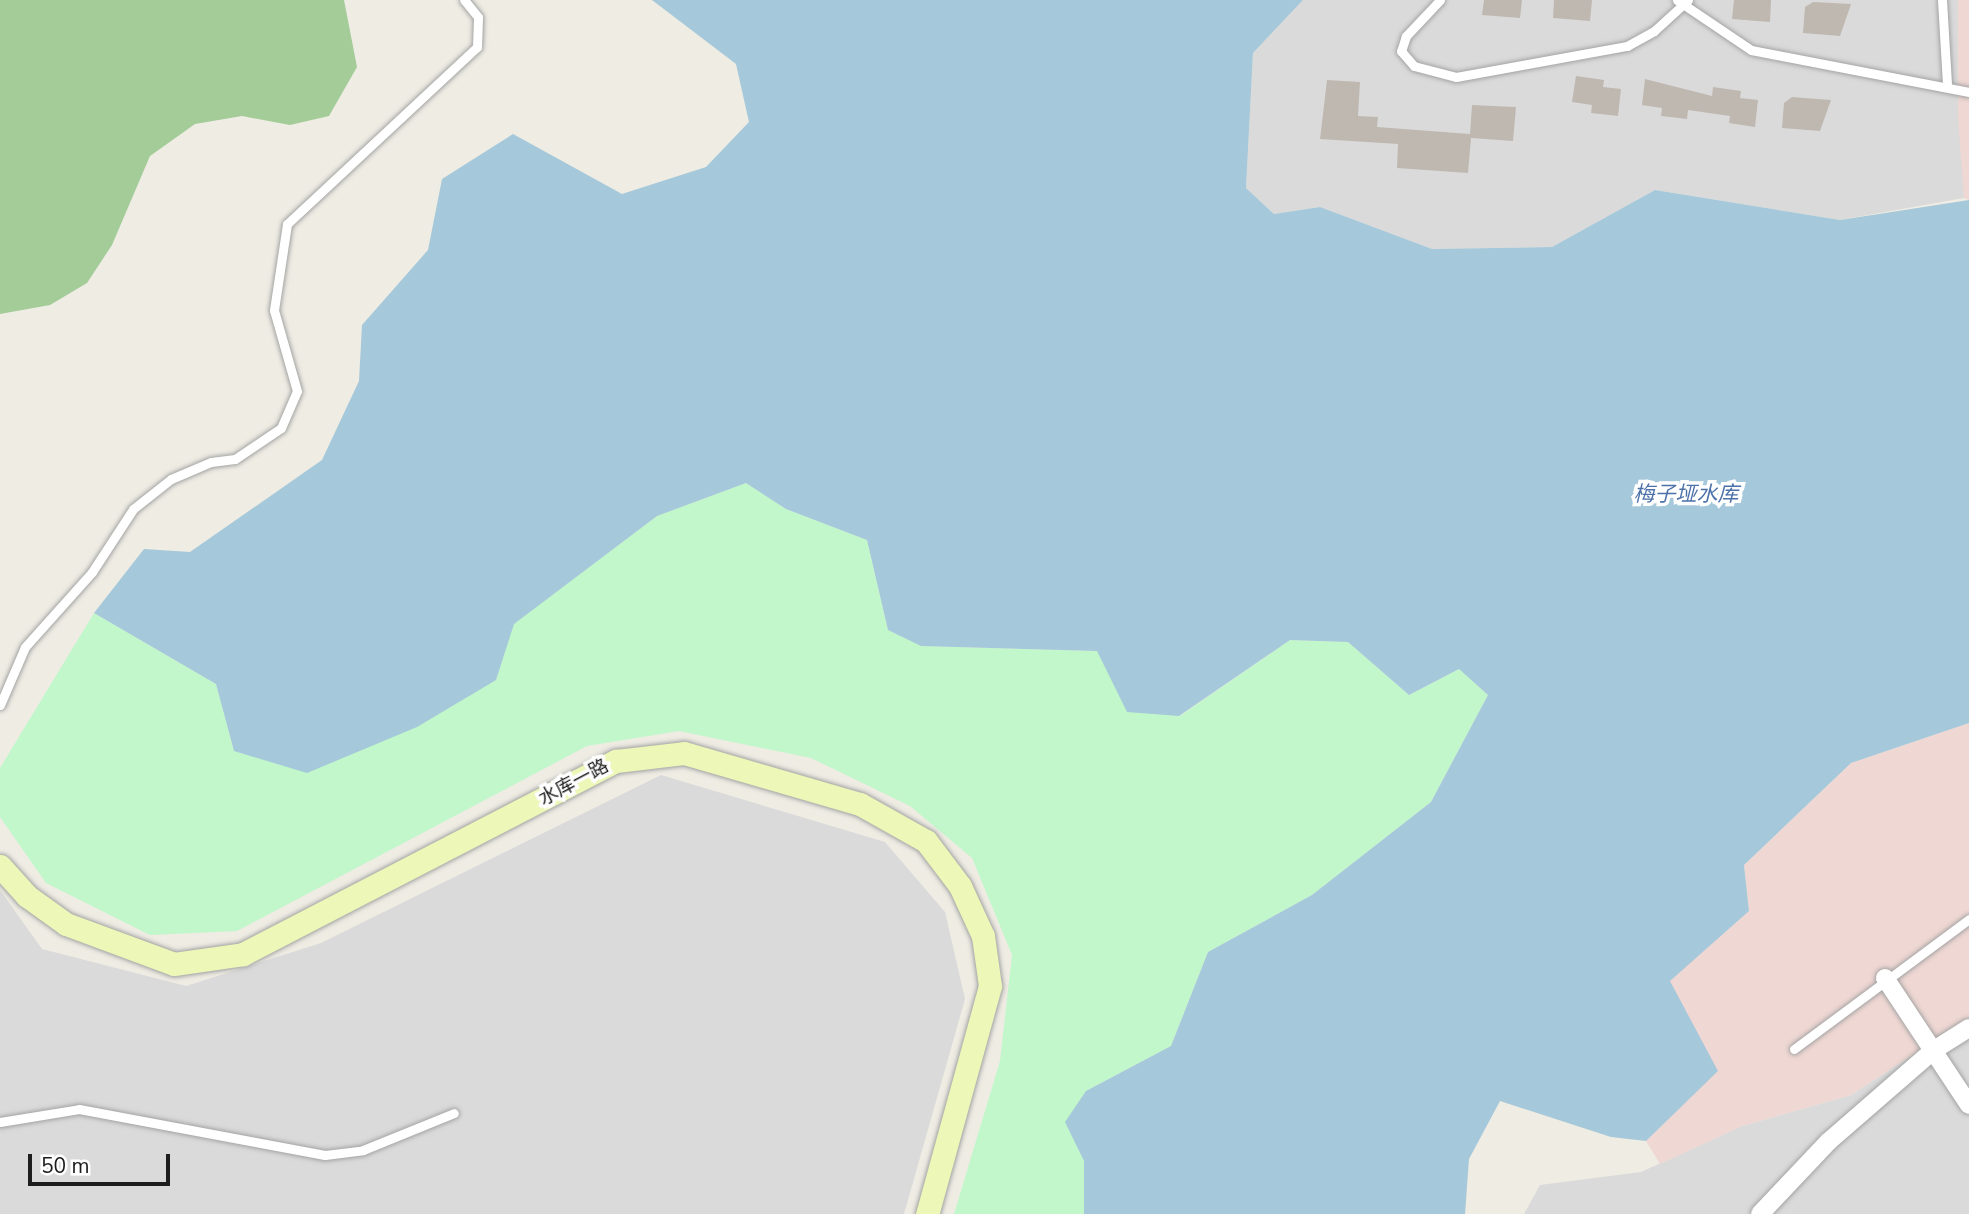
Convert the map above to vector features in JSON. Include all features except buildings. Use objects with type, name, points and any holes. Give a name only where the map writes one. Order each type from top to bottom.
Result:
[{"type":"street","name":"水库一路","points":[[0,866],[27,896],[66,924],[174,964],[243,954],[616,761],[684,753],[860,804],[926,841],[960,886],[983,936],[990,986],[927,1214]]},
{"type":"street","points":[[1885,978],[1969,1105]]},
{"type":"street","points":[[1760,1214],[1828,1142],[1934,1050],[1969,1027]]},
{"type":"lane","points":[[0,705],[25,647],[92,572],[134,509],[171,479],[211,461],[235,459],[281,428],[297,391],[274,310],[287,225],[477,47],[478,17],[464,0]]},
{"type":"lane","points":[[1440,0],[1406,36],[1401,51],[1414,66],[1456,77],[1627,46],[1654,31],[1683,1],[1751,50],[1823,67],[1947,84],[1969,92]]},
{"type":"lane","points":[[1942,0],[1947,84]]},
{"type":"lane","points":[[1794,1048],[1885,978],[1969,919]]},
{"type":"lane","points":[[0,1122],[79,1109],[325,1155],[373,1146],[454,1113]]},
{"type":"shaded area","points":[[1303,0],[1958,0],[1964,198],[1840,220],[1655,190],[1552,247],[1432,249],[1320,207],[1274,214],[1246,188],[1253,53]]},
{"type":"shaded area","points":[[1958,0],[1969,0],[1969,200],[1964,198],[1958,118]]},
{"type":"shaded area","points":[[1969,723],[1969,1018],[1851,1095],[1742,1126],[1660,1164],[1646,1141],[1717,1071],[1669,981],[1749,911],[1744,865],[1851,763]]},
{"type":"shaded area","points":[[661,775],[885,842],[945,912],[965,999],[904,1214],[0,1214],[0,890],[42,949],[186,986],[321,943]]},
{"type":"shaded area","points":[[1969,1018],[1969,1214],[1524,1214],[1540,1185],[1641,1172],[1742,1126],[1851,1095]]},
{"type":"green space","points":[[0,0],[344,0],[357,67],[329,116],[290,125],[242,116],[195,124],[150,156],[112,245],[87,283],[50,305],[0,314]]},
{"type":"green space","points":[[746,483],[786,509],[867,540],[888,630],[922,646],[1098,651],[1180,716],[1290,640],[1348,642],[1409,695],[1459,669],[1488,695],[1431,802],[1312,895],[1208,952],[1171,1046],[1086,1091],[1066,1122],[1084,1161],[1084,1214],[954,1214],[1000,1061],[1012,955],[972,858],[910,806],[811,758],[679,731],[587,746],[237,931],[150,935],[46,883],[0,817],[0,768],[94,613],[216,684],[234,751],[496,680],[513,624],[657,516]]},
{"type":"water","name":"梅子垭水库","points":[[652,0],[1303,0],[1253,53],[1246,188],[1274,214],[1320,207],[1432,249],[1552,247],[1655,190],[1840,220],[1969,200],[1969,723],[1851,763],[1744,865],[1749,911],[1670,981],[1718,1071],[1646,1141],[1611,1137],[1500,1101],[1469,1159],[1465,1214],[1084,1214],[1084,1161],[1065,1122],[1086,1091],[1171,1046],[1208,952],[1312,895],[1431,802],[1488,695],[1459,669],[1409,695],[1348,642],[1290,640],[1179,716],[1127,712],[1097,651],[921,646],[888,630],[867,540],[786,509],[746,483],[657,516],[514,624],[496,680],[417,727],[307,773],[234,751],[216,684],[94,613],[144,549],[190,552],[322,460],[359,381],[362,325],[428,250],[442,179],[513,134],[622,194],[706,167],[749,122],[736,64]]}]
